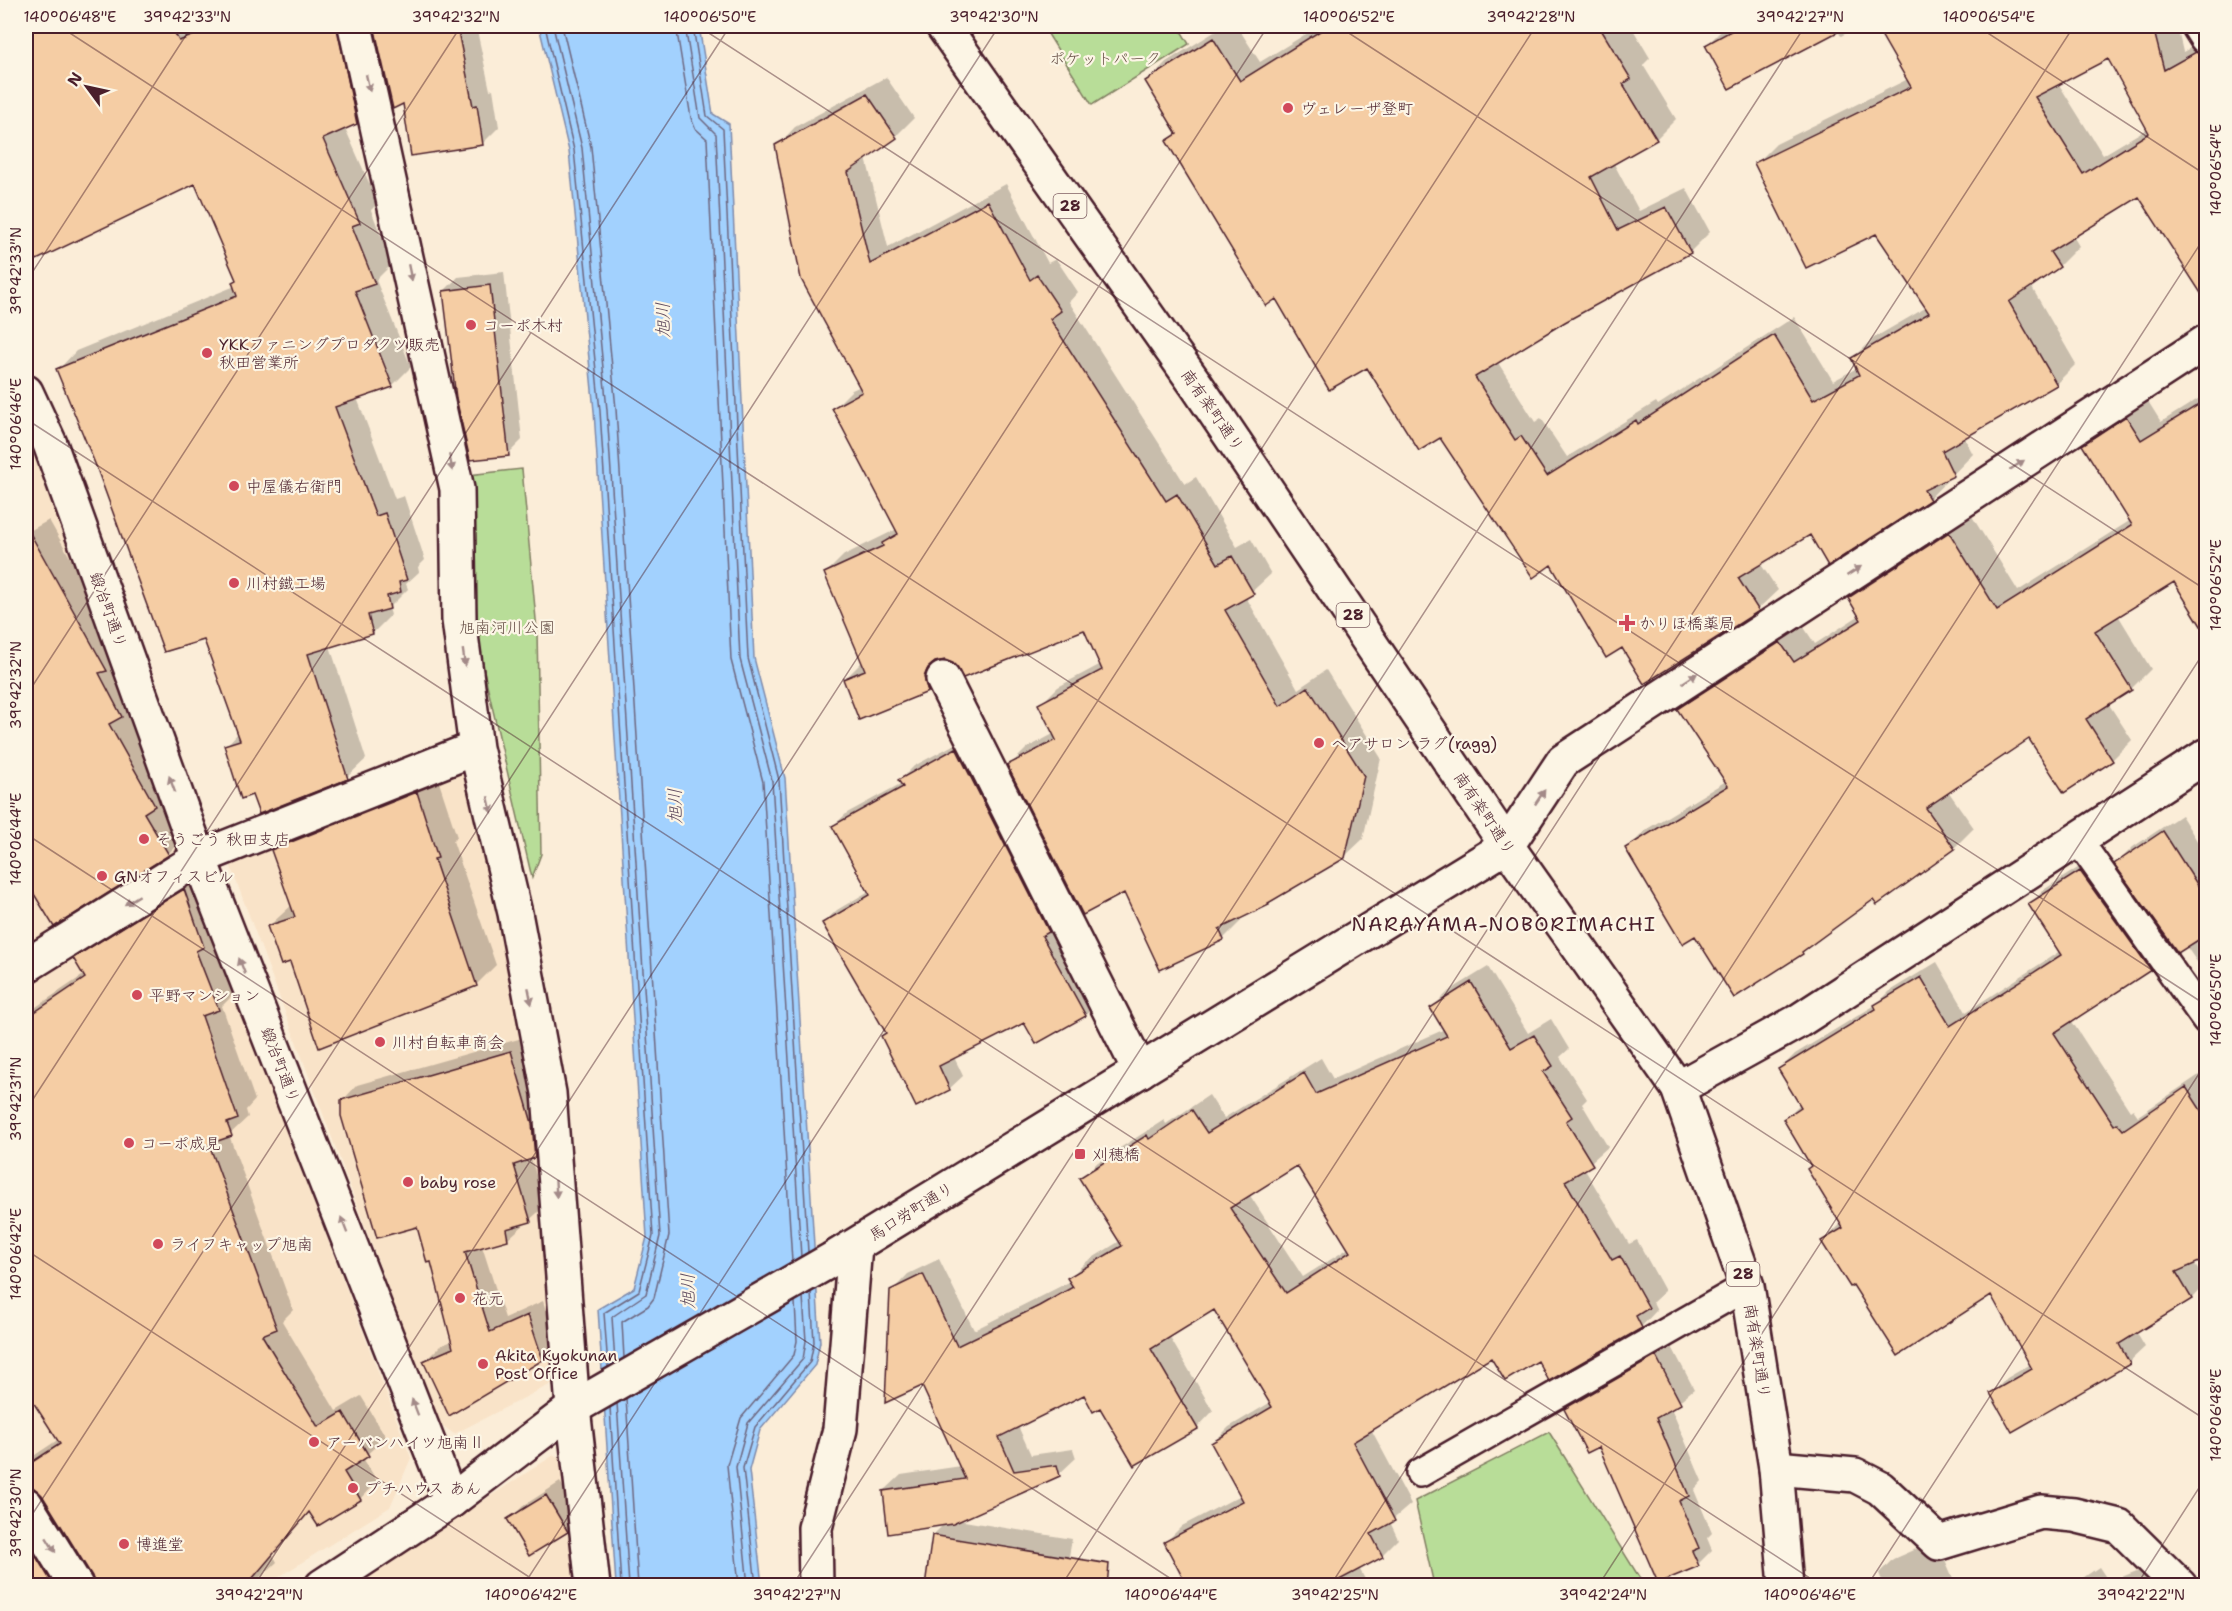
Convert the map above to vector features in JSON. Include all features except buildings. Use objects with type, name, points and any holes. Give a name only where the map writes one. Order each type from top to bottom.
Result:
[{"type":"street","points":[[355,26],[457,489],[459,620],[476,748],[515,913],[549,1093],[585,1401],[593,1586]]},
{"type":"street","name":"南有楽町通り","points":[[946,26],[1267,488],[1507,846],[1678,1088],[1747,1286],[1776,1468],[1786,1586]]},
{"type":"street","points":[[2199,26],[2206,37]]},
{"type":"street","points":[[1507,846],[1563,761],[2206,342]]},
{"type":"street","name":"鍛冶町通り","points":[[26,392],[50,444],[199,858],[452,1501]]},
{"type":"street","points":[[943,679],[1140,1071]]},
{"type":"street","points":[[26,966],[199,858],[476,748]]},
{"type":"street","points":[[1678,1088],[1797,1022],[2206,756]]},
{"type":"street","name":"馬口労町通り","points":[[322,1586],[452,1501],[585,1401],[843,1253],[1507,846]]},
{"type":"street","points":[[816,1586],[815,1527],[840,1429],[843,1253]]},
{"type":"street","points":[[1776,1468],[1855,1475],[1880,1488],[1939,1544],[2041,1512],[2074,1515],[2119,1526],[2180,1586]]},
{"type":"street","points":[[26,1505],[76,1586]]},
{"type":"lane","points":[[2078,840],[2206,1020]]},
{"type":"lane","points":[[1420,1473],[1747,1286]]},
{"type":"shaded area","points":[[26,437],[57,510],[186,859],[26,960]]},
{"type":"shaded area","points":[[466,765],[538,1099],[559,1380],[454,1434],[438,1422],[228,859]]},
{"type":"shaded area","points":[[190,878],[411,1458],[390,1507],[266,1585],[89,1585],[26,1487],[26,983]]},
{"type":"shaded area","points":[[554,1455],[588,1470],[602,1585],[351,1586]]},
{"type":"green space","name":"ポケットパーク","points":[[1043,26],[1178,26],[1189,44],[1092,105]]},
{"type":"green space","name":"旭南河川公園","points":[[522,469],[537,630],[541,854],[532,878],[479,650],[468,475]]},
{"type":"green space","points":[[1549,1432],[1644,1585],[1434,1585],[1415,1501]]},
{"type":"water","name":"旭川","points":[[539,26],[699,26],[713,114],[729,124],[754,658],[785,778],[820,1342],[815,1365],[760,1430],[749,1470],[762,1585],[616,1585],[598,1309],[634,1288],[647,1237],[594,411],[569,151]]},
{"type":"place","name":"ヴェレーザ登町","points":[[1288,108]]},
{"type":"place","name":"コーポ木村","points":[[471,325]]},
{"type":"place","name":"YKKファニングプロダクツ販売 秋田営業所","points":[[207,353]]},
{"type":"place","name":"中屋儀右衛門","points":[[234,486]]},
{"type":"place","name":"川村鐵工場","points":[[234,583]]},
{"type":"place","name":"かりほ橋薬局","points":[[1627,623]]},
{"type":"place","name":"ヘアサロン ラグ(ragg)","points":[[1319,743]]},
{"type":"place","name":"そうごう 秋田支店","points":[[144,839]]},
{"type":"place","name":"GNオフィスビル","points":[[102,876]]},
{"type":"place","name":"平野マンション","points":[[137,995]]},
{"type":"place","name":"川村自転車商会","points":[[380,1042]]},
{"type":"place","name":"コーポ成見","points":[[129,1143]]},
{"type":"place","name":"刈穂橋","points":[[1080,1154]]},
{"type":"place","name":"baby rose","points":[[408,1182]]},
{"type":"place","name":"ライフキャップ旭南","points":[[158,1244]]},
{"type":"place","name":"花元","points":[[460,1298]]},
{"type":"place","name":"Akita Kyokunan Post Office","points":[[483,1364]]},
{"type":"place","name":"アーバンハイツ旭南Ⅱ","points":[[314,1442]]},
{"type":"place","name":"プチハウス あん","points":[[353,1488]]},
{"type":"place","name":"博進堂","points":[[124,1544]]},
{"type":"district","name":"NARAYAMA-NOBORIMACHI","points":[[1504,924]]}]
